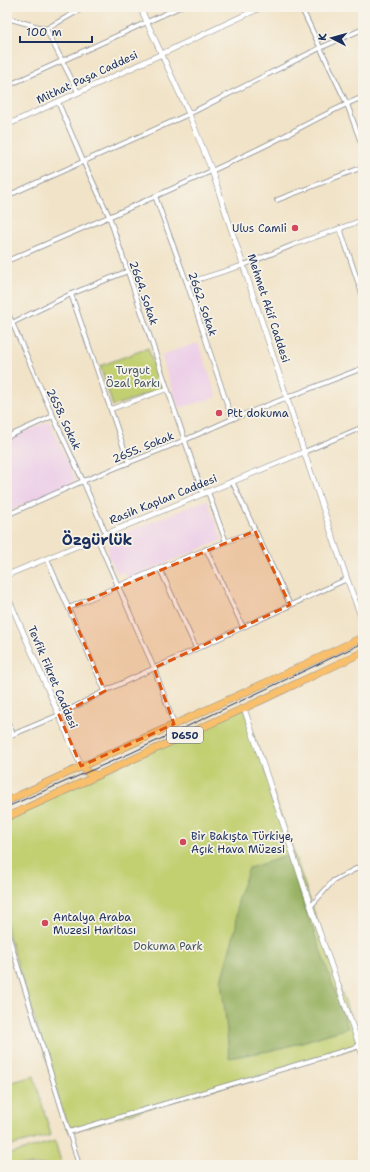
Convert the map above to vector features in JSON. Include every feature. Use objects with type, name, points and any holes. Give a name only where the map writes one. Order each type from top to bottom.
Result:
[{"type":"highway","name":"D650","points":[[7,801],[81,766],[259,687],[363,637]]},
{"type":"highway","name":"D650","points":[[7,817],[363,652]]},
{"type":"highway","points":[[81,766],[88,773],[96,775]]},
{"type":"street","points":[[7,18],[46,29],[85,7]]},
{"type":"street","name":"Mehmet Akif Caddesi","points":[[140,7],[212,171],[304,452],[363,622]]},
{"type":"street","points":[[7,86],[180,7]]},
{"type":"street","name":"Mithat Paşa Caddesi","points":[[7,125],[262,7]]},
{"type":"street","points":[[301,7],[347,104],[363,148]]},
{"type":"street","points":[[46,29],[78,92]]},
{"type":"street","points":[[7,196],[188,114],[320,48],[363,29]]},
{"type":"street","points":[[7,261],[212,171],[363,97]]},
{"type":"street","name":"2664. Sokak","points":[[58,102],[83,161],[109,216],[185,440],[205,493],[226,542]]},
{"type":"street","points":[[277,200],[363,167]]},
{"type":"street","name":"2662. Sokak","points":[[155,196],[187,283],[232,419]]},
{"type":"street","points":[[187,283],[244,265],[293,245],[363,220]]},
{"type":"street","points":[[340,228],[363,298]]},
{"type":"street","points":[[12,323],[71,294],[128,271]]},
{"type":"street","points":[[71,294],[129,463]]},
{"type":"street","name":"2658. Sokak","points":[[7,312],[52,416],[106,534]]},
{"type":"street","name":"2655. Sokak","points":[[7,515],[83,481],[185,440],[232,419],[363,368]]},
{"type":"street","points":[[110,409],[168,389]]},
{"type":"street","points":[[7,437],[52,416]]},
{"type":"street","points":[[304,452],[363,428]]},
{"type":"street","name":"Rasih Kaplan Caddesi","points":[[7,575],[304,452]]},
{"type":"street","points":[[232,481],[290,605]]},
{"type":"street","points":[[70,608],[206,549],[255,531]]},
{"type":"street","points":[[97,538],[154,668],[174,724]]},
{"type":"street","points":[[206,549],[243,627]]},
{"type":"street","points":[[47,559],[70,608],[105,691]]},
{"type":"street","points":[[160,569],[196,648]]},
{"type":"street","points":[[7,737],[59,715],[105,691],[196,648],[347,579]]},
{"type":"street","name":"Tevfik Fikret Caddesi","points":[[7,595],[81,766]]},
{"type":"street","points":[[244,708],[363,1056]]},
{"type":"street","points":[[7,722],[13,734]]},
{"type":"street","points":[[312,906],[333,880],[363,865]]},
{"type":"street","points":[[7,931],[79,1165]]},
{"type":"street","points":[[69,1132],[360,1046]]},
{"type":"highlighted area","points":[[255,531],[290,605],[154,668],[174,724],[81,766],[59,715],[105,691],[69,608]]},
{"type":"shaded area","points":[[198,343],[217,397],[179,408],[161,355]]},
{"type":"shaded area","points":[[49,421],[76,481],[7,512],[7,440]]},
{"type":"shaded area","points":[[207,500],[222,540],[127,579],[124,571],[117,574],[109,556],[108,549],[110,539]]},
{"type":"green space","name":"Turgut Özal Parkı","points":[[148,348],[162,389],[113,406],[100,366]]},
{"type":"green space","name":"Dokuma Park","points":[[244,708],[360,1046],[69,1132],[7,930],[7,817]]},
{"type":"green space","points":[[287,856],[348,1028],[279,1049],[229,1058],[221,981],[236,927],[238,898],[249,868]]},
{"type":"green space","points":[[34,1076],[51,1135],[7,1147],[7,1081],[9,1083]]},
{"type":"green space","points":[[55,1141],[62,1165],[7,1165],[7,1155]]},
{"type":"tram line","points":[[7,807],[131,753],[363,643]]},
{"type":"place","name":"Ulus Camii","points":[[295,228]]},
{"type":"place","name":"Ptt dokuma","points":[[219,413]]},
{"type":"place","name":"Bir Bakışta Türkiye, Açık Hava Müzesi","points":[[183,842]]},
{"type":"place","name":"Antalya Araba Muzesi Haritası","points":[[45,923]]},
{"type":"district","name":"Özgürlük","points":[[97,540]]}]
